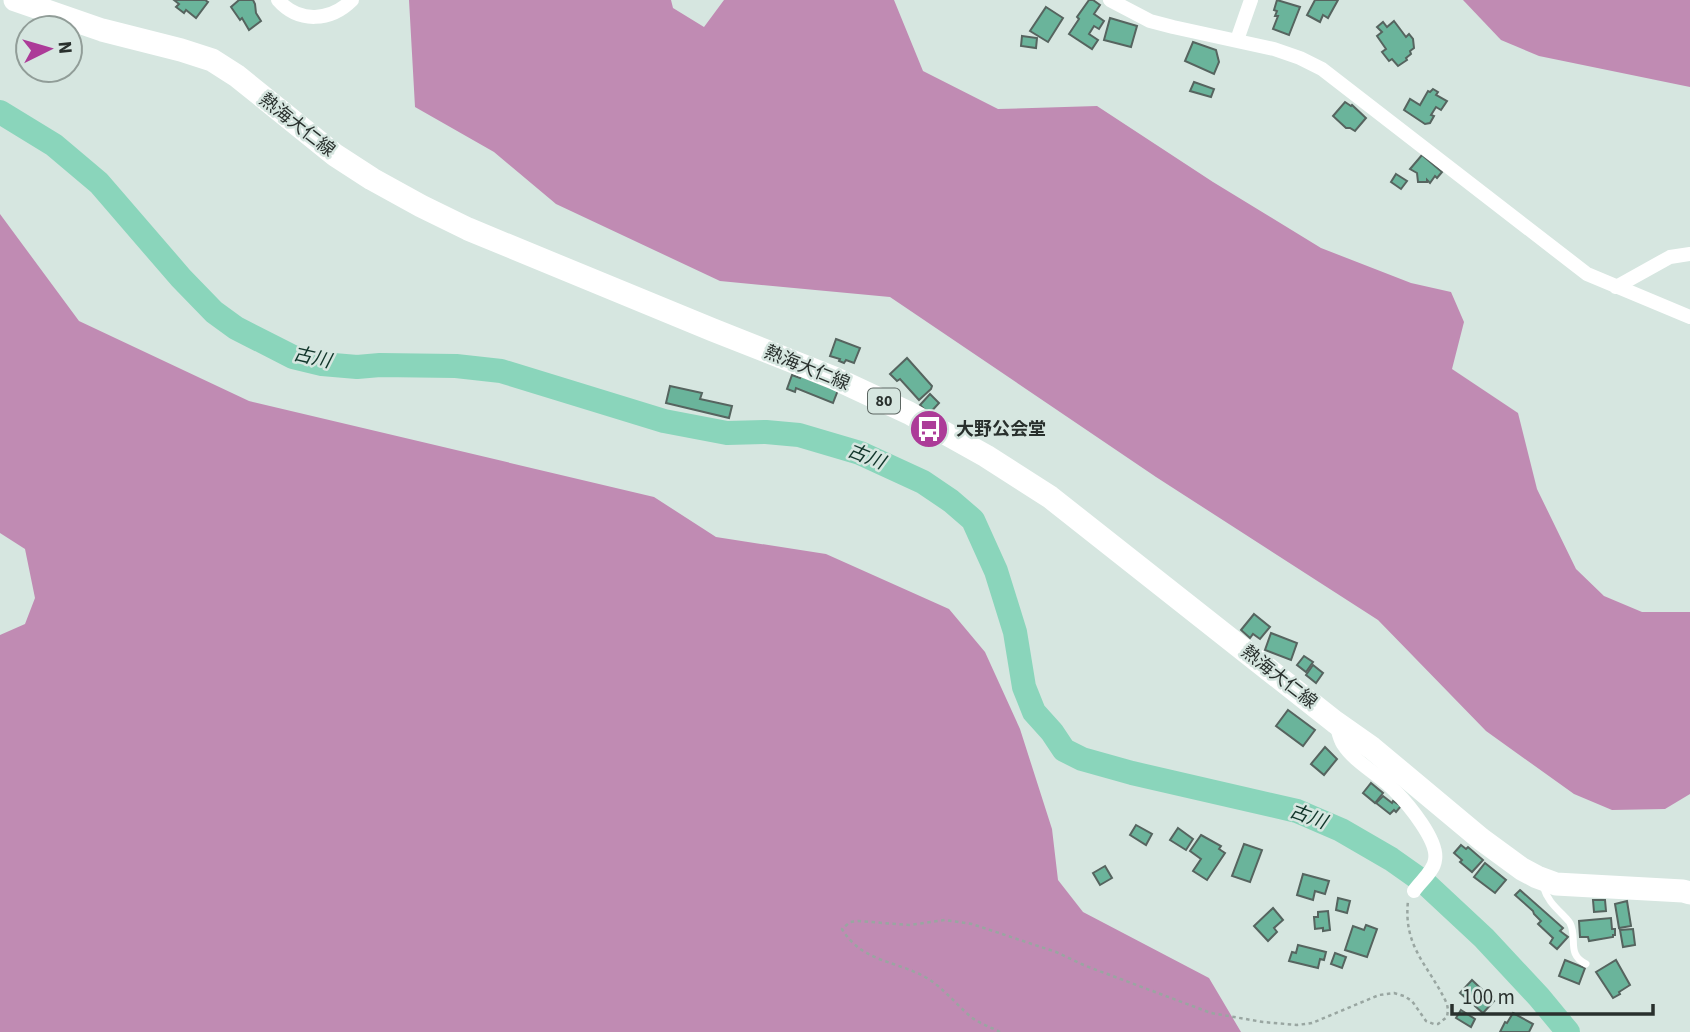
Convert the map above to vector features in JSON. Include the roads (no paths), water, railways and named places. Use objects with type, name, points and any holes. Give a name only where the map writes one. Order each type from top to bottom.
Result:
[{"type":"main road","name":"熱海大仁線","points":[[15,0],[102,30],[212,60],[237,76],[335,155],[421,206],[468,229],[834,378],[909,413],[986,456],[1050,497],[1335,722],[1372,748],[1522,869],[1556,884],[1690,893]]},
{"type":"street","points":[[278,0],[288,10],[306,17],[331,14],[352,0]]},
{"type":"street","points":[[1110,0],[1150,21],[1274,49],[1322,69],[1587,274],[1690,317]]},
{"type":"street","points":[[1237,40],[1251,0]]},
{"type":"street","points":[[1616,287],[1670,257],[1690,254]]},
{"type":"street","points":[[1335,722],[1344,746],[1394,790],[1433,843],[1436,858],[1434,865],[1414,891]]},
{"type":"lane","points":[[1541,878],[1551,904],[1570,923],[1575,955],[1586,964]]},
{"type":"waterway","name":"古川","points":[[0,112],[54,145],[99,183],[214,312],[236,328],[293,357],[322,364],[357,367],[456,366],[501,371],[664,421],[727,433],[799,435],[860,453],[923,482],[973,520],[996,571],[1015,632],[1024,687],[1034,712],[1064,750],[1082,759],[1132,773],[1297,811],[1341,830],[1391,859],[1425,883],[1484,938],[1568,1032]]},
{"type":"place","name":"大野公会堂","points":[[929,429]]}]
